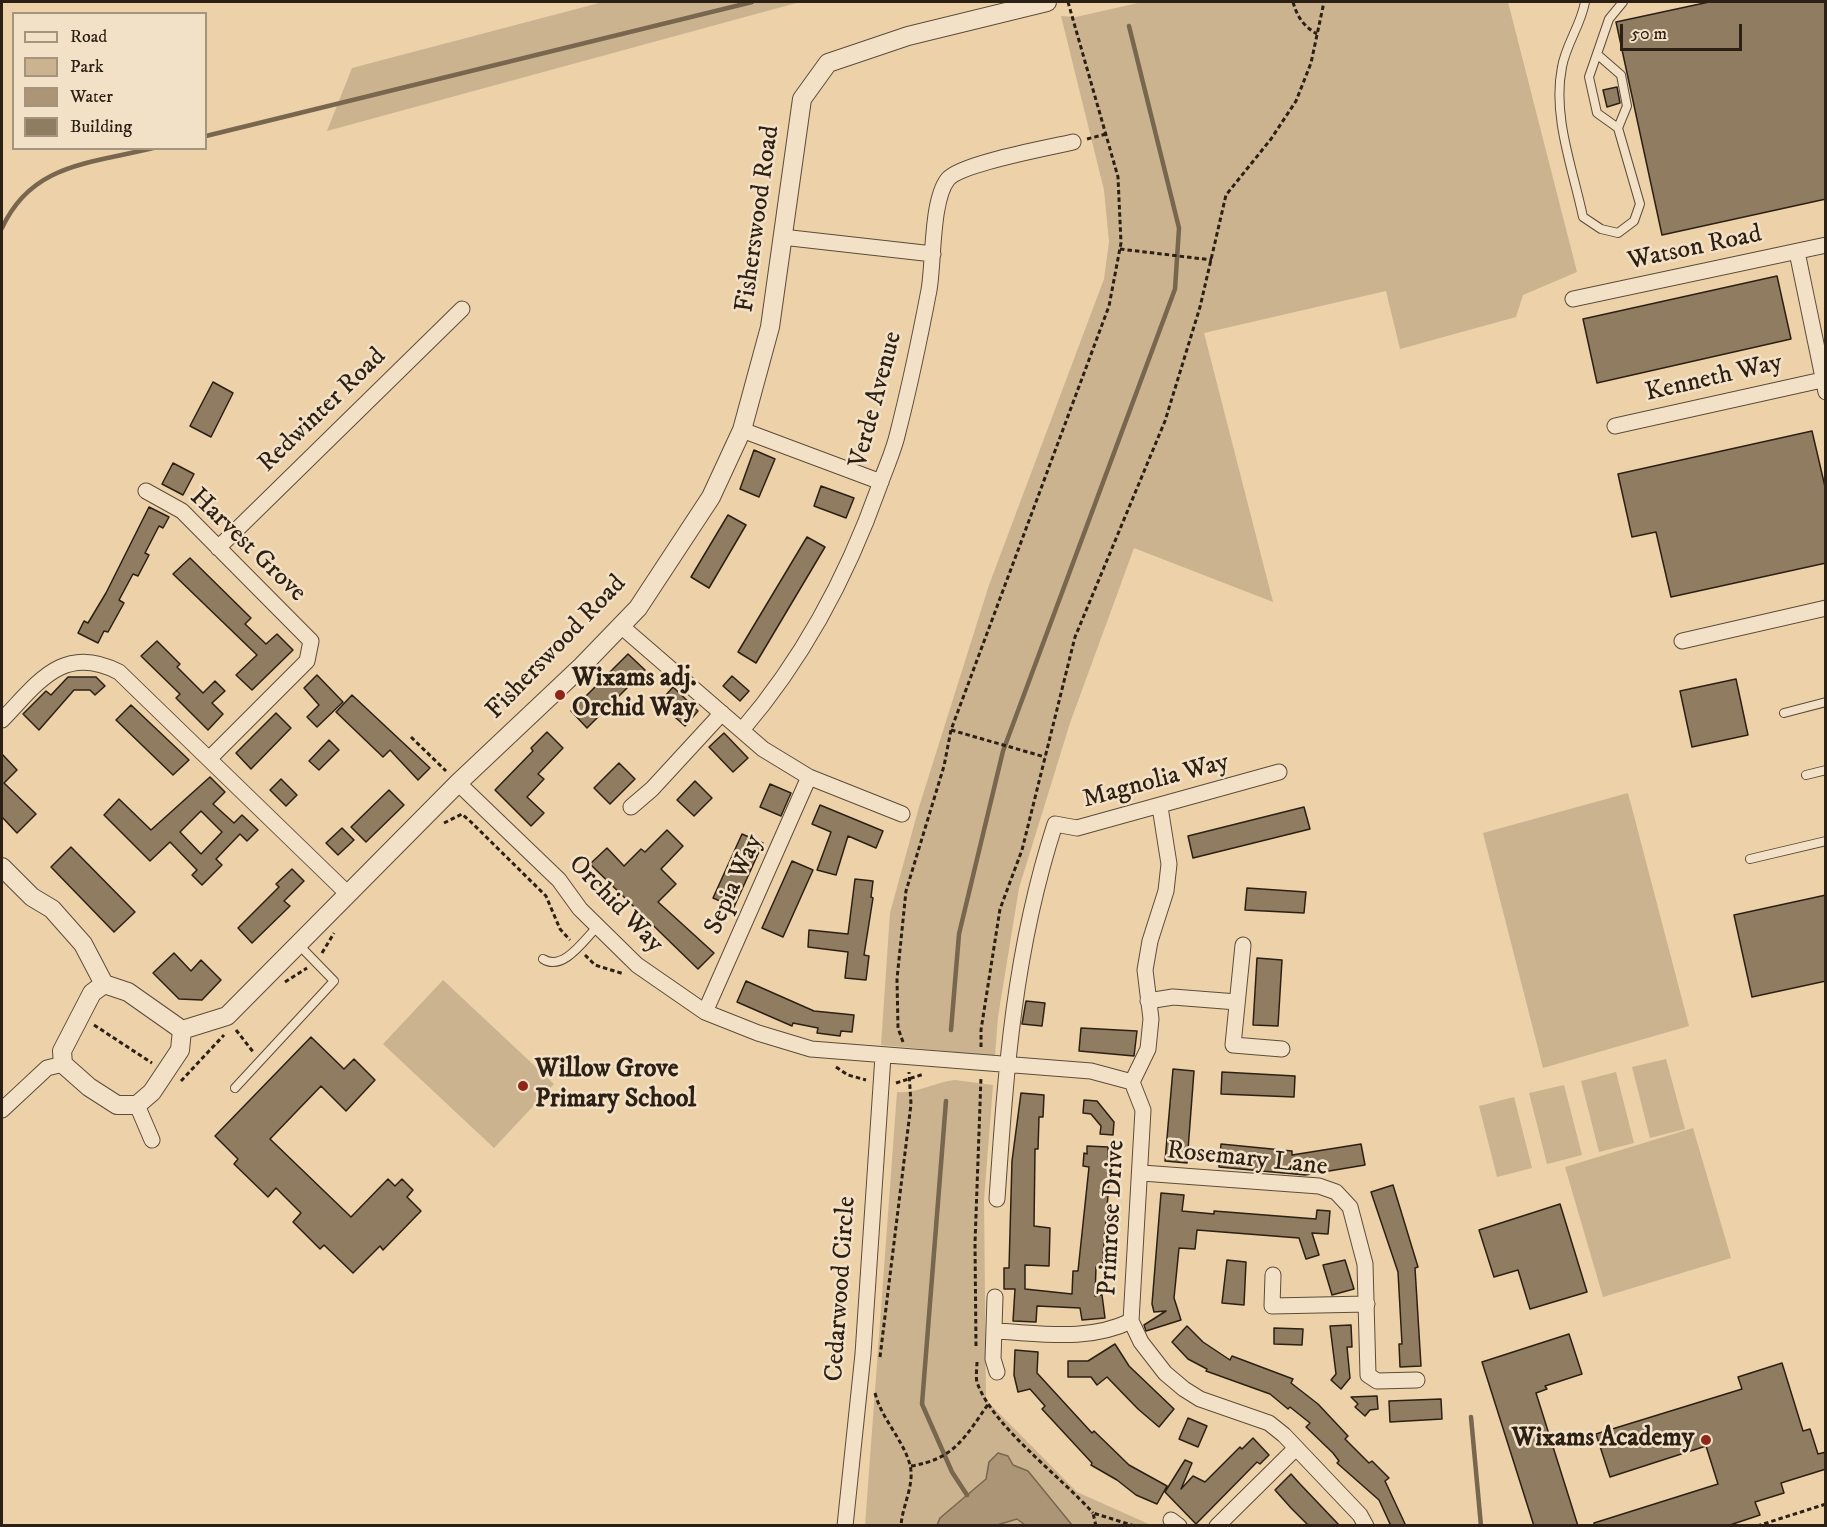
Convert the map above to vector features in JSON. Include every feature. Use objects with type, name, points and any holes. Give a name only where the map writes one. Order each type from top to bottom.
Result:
[{"type":"street","name":"Fisherswood Road","points":[[182,1030],[227,1016],[458,783],[638,608],[711,497],[742,430],[770,327],[802,99],[828,63],[908,36],[1047,2]]},
{"type":"street","name":"Verde Avenue","points":[[742,730],[773,694],[805,647],[841,580],[864,529],[898,434],[929,289],[943,187],[958,171],[1073,142]]},
{"type":"street","points":[[782,237],[933,254]]},
{"type":"street","name":"Watson Road","points":[[1573,299],[1826,245]]},
{"type":"street","name":"Kenneth Way","points":[[1615,426],[1824,386],[1797,252]]},
{"type":"street","name":"Redwinter Road","points":[[218,548],[462,309]]},
{"type":"street","points":[[742,430],[880,482]]},
{"type":"street","name":"Harvest Grove","points":[[146,491],[182,511],[311,641],[307,661],[208,756]]},
{"type":"street","points":[[1682,641],[1826,608]]},
{"type":"street","points":[[621,626],[763,749],[809,777],[902,814]]},
{"type":"street","points":[[2,720],[46,674],[65,664],[88,661],[103,664],[119,672],[348,894]]},
{"type":"street","points":[[631,807],[652,789],[722,714]]},
{"type":"street","name":"Magnolia Way","points":[[1006,1066],[1011,1017],[1025,938],[1055,824],[1077,828],[1160,807],[1279,772]]},
{"type":"street","name":"Sepia Way","points":[[705,1012],[809,777]]},
{"type":"street","name":"Orchid Way","points":[[458,783],[559,880],[597,927],[658,982],[705,1012],[758,1033],[811,1049],[1091,1071],[1132,1082]]},
{"type":"street","points":[[1132,1082],[1148,1049],[1151,1019],[1145,970],[1150,941],[1166,891],[1168,864],[1160,807]]},
{"type":"street","points":[[2,867],[32,897],[52,909],[83,944],[104,984],[129,992],[182,1030],[180,1050],[152,1092],[137,1105],[117,1105],[89,1087],[63,1064],[62,1051],[92,993],[104,984]]},
{"type":"street","points":[[1243,945],[1233,1045],[1282,1049]]},
{"type":"street","points":[[1148,1001],[1173,997],[1237,1002]]},
{"type":"street","name":"Cedarwood Circle","points":[[845,1526],[883,1056]]},
{"type":"street","points":[[2,1110],[47,1068],[63,1064]]},
{"type":"street","points":[[997,1199],[1006,1066]]},
{"type":"street","name":"Primrose Drive","points":[[1132,1082],[1143,1110],[1142,1173],[1131,1321],[1151,1356],[1184,1389],[1200,1399],[1269,1423],[1360,1515],[1366,1526]]},
{"type":"street","points":[[137,1105],[152,1140]]},
{"type":"street","name":"Rosemary Lane","points":[[1142,1173],[1319,1186],[1336,1192],[1350,1207],[1365,1264],[1368,1375],[1377,1381],[1417,1380]]},
{"type":"street","points":[[1273,1275],[1272,1306],[1367,1304]]},
{"type":"street","points":[[995,1297],[993,1359],[997,1372]]},
{"type":"street","points":[[994,1331],[1081,1336],[1111,1330],[1131,1321]]},
{"type":"street","points":[[1217,1526],[1296,1448]]},
{"type":"lane","points":[[1585,2],[1582,17],[1562,65],[1558,103],[1583,217],[1601,229],[1618,232],[1634,221],[1640,204],[1618,128],[1597,113],[1589,77],[1609,19],[1623,2]]},
{"type":"lane","points":[[1598,56],[1621,75],[1627,106],[1618,128]]},
{"type":"lane","points":[[1784,713],[1826,702]]},
{"type":"lane","points":[[1806,775],[1826,770]]},
{"type":"lane","points":[[1750,859],[1826,841]]},
{"type":"lane","points":[[543,959],[548,963],[562,961],[597,927]]},
{"type":"lane","points":[[235,1088],[334,981],[297,943]]},
{"type":"path","points":[[879,1358],[910,1114],[908,1057],[897,1018],[897,979],[906,891],[944,766],[951,730],[1109,306],[1120,249],[1118,177],[1068,2]]},
{"type":"path","points":[[1293,2],[1297,16],[1309,30],[1317,34]]},
{"type":"path","points":[[982,1063],[981,1030],[1000,909],[1022,850],[1074,637],[1165,421],[1212,260],[1226,195],[1271,139],[1296,101],[1311,63],[1324,2]]},
{"type":"path","points":[[1120,249],[1212,260]]},
{"type":"path","points":[[951,730],[1045,757]]},
{"type":"path","points":[[411,737],[458,783]]},
{"type":"path","points":[[434,828],[462,814],[546,896],[560,929],[577,948],[595,965],[626,974],[631,979]]},
{"type":"path","points":[[277,986],[302,974],[327,949],[335,931]]},
{"type":"path","points":[[80,1016],[180,1082],[233,1025],[248,1046],[262,1060]]},
{"type":"path","points":[[828,1062],[848,1075],[892,1084],[926,1073]]},
{"type":"path","points":[[876,1385],[875,1394],[881,1413],[911,1466],[911,1483],[901,1526]]},
{"type":"path","points":[[911,1466],[954,1449],[989,1403]]},
{"type":"path","points":[[1757,1526],[1826,1504]]},
{"type":"path","points":[[1096,1526],[1093,1513],[1135,1526]]},
{"type":"green space","points":[[603,2],[800,2],[327,131],[352,68]]},
{"type":"green space","points":[[1142,2],[1508,2],[1577,272],[1523,295],[1516,317],[1400,349],[1386,291],[1204,333],[1273,602],[1134,548],[1070,723],[1019,888],[998,1017],[995,1056],[881,1045],[890,913],[919,807],[989,585],[1104,279],[1109,242],[1104,190],[1061,16],[1076,17]]},
{"type":"green space","points":[[1628,793],[1689,1026],[1543,1068],[1483,833]]},
{"type":"green space","points":[[443,980],[554,1084],[494,1148],[383,1044]]},
{"type":"green space","points":[[1666,1059],[1685,1129],[1650,1138],[1632,1067]]},
{"type":"green space","points":[[1616,1072],[1634,1143],[1599,1152],[1581,1081]]},
{"type":"green space","points":[[955,1080],[993,1085],[984,1200],[986,1400],[1077,1492],[1151,1525],[865,1526],[897,1092],[912,1091]]},
{"type":"green space","points":[[1564,1085],[1582,1155],[1547,1164],[1529,1093]]},
{"type":"green space","points":[[1514,1097],[1532,1168],[1497,1177],[1479,1106]]},
{"type":"green space","points":[[1693,1128],[1731,1258],[1603,1297],[1565,1167]]},
{"type":"water","points":[[998,1453],[1008,1456],[1013,1465],[1028,1471],[1072,1525],[1025,1525],[1017,1519],[997,1525],[937,1525],[940,1518],[986,1479],[989,1462]]},
{"type":"building","points":[[1709,2],[1826,2],[1826,199],[1662,235],[1616,22]]},
{"type":"building","points":[[1617,87],[1620,103],[1607,107],[1603,90]]},
{"type":"building","points":[[1777,276],[1791,339],[1597,383],[1583,319]]},
{"type":"building","points":[[213,382],[233,393],[211,437],[190,426]]},
{"type":"building","points":[[1812,431],[1826,491],[1826,563],[1671,597],[1656,532],[1632,537],[1618,474]]},
{"type":"building","points":[[754,450],[775,459],[759,497],[740,489]]},
{"type":"building","points":[[173,463],[194,474],[183,495],[162,484]]},
{"type":"building","points":[[821,486],[854,498],[846,518],[814,506]]},
{"type":"building","points":[[149,507],[169,517],[163,528],[159,526],[145,553],[149,555],[138,576],[133,574],[119,600],[124,603],[108,632],[104,631],[98,643],[78,633],[84,621],[88,623],[106,593]]},
{"type":"building","points":[[728,515],[746,525],[709,588],[691,577]]},
{"type":"building","points":[[807,537],[825,547],[756,663],[738,652]]},
{"type":"building","points":[[190,558],[251,618],[245,624],[266,644],[277,634],[293,650],[252,690],[236,675],[257,655],[173,574]]},
{"type":"building","points":[[157,641],[180,664],[177,667],[203,693],[215,681],[225,691],[212,703],[223,714],[208,730],[176,698],[180,694],[141,656]]},
{"type":"building","points":[[628,654],[645,670],[587,728],[571,711]]},
{"type":"building","points":[[317,675],[343,702],[317,727],[307,717],[319,705],[304,688]]},
{"type":"building","points":[[732,676],[749,691],[740,701],[723,686]]},
{"type":"building","points":[[68,677],[96,677],[105,686],[95,695],[90,690],[74,690],[39,730],[23,714],[46,691],[51,695]]},
{"type":"building","points":[[1736,679],[1748,735],[1692,747],[1680,691]]},
{"type":"building","points":[[673,687],[698,711],[685,726],[659,703]]},
{"type":"building","points":[[352,695],[430,768],[418,780],[390,750],[383,757],[336,712]]},
{"type":"building","points":[[131,705],[189,760],[173,775],[116,720]]},
{"type":"building","points":[[276,713],[291,728],[251,769],[236,753]]},
{"type":"building","points":[[547,732],[563,748],[538,774],[544,779],[527,797],[544,813],[531,826],[495,790],[533,751],[531,748]]},
{"type":"building","points":[[724,733],[748,758],[733,772],[709,747]]},
{"type":"building","points":[[329,740],[339,750],[319,770],[309,761]]},
{"type":"building","points":[[2,754],[17,770],[4,783],[36,814],[17,833],[2,817]]},
{"type":"building","points":[[619,763],[635,779],[610,804],[594,788]]},
{"type":"building","points":[[210,777],[225,792],[213,804],[234,823],[242,815],[258,830],[247,841],[240,834],[216,859],[222,865],[202,885],[192,875],[197,870],[170,842],[150,861],[104,815],[119,799],[151,830]],"holes":[[[201,811],[222,832],[201,854],[180,832]]]},
{"type":"building","points":[[281,779],[297,795],[286,806],[270,790]]},
{"type":"building","points":[[695,781],[712,798],[694,816],[677,800]]},
{"type":"building","points":[[770,784],[791,793],[781,816],[760,807]]},
{"type":"building","points":[[389,790],[404,805],[366,842],[351,827]]},
{"type":"building","points":[[820,805],[883,831],[876,848],[848,836],[836,875],[817,870],[831,832],[812,824]]},
{"type":"building","points":[[1304,807],[1310,829],[1193,858],[1188,836]]},
{"type":"building","points":[[342,828],[354,840],[338,855],[326,843]]},
{"type":"building","points":[[667,830],[683,846],[661,869],[676,884],[658,902],[714,953],[698,969],[590,864],[607,848],[624,866],[641,849],[645,852]]},
{"type":"building","points":[[742,834],[763,843],[734,907],[713,898]]},
{"type":"building","points":[[71,847],[135,912],[114,932],[51,867]]},
{"type":"building","points":[[792,861],[813,870],[783,937],[762,928]]},
{"type":"building","points":[[292,869],[304,881],[284,901],[290,906],[252,943],[238,928],[279,887],[276,884]]},
{"type":"building","points":[[855,879],[873,881],[871,897],[873,898],[864,955],[869,956],[866,980],[845,978],[848,952],[808,947],[809,930],[848,934]]},
{"type":"building","points":[[1247,888],[1306,892],[1304,913],[1245,910]]},
{"type":"building","points":[[1826,895],[1826,981],[1752,997],[1734,915]]},
{"type":"building","points":[[174,953],[191,971],[201,960],[221,980],[202,1000],[179,999],[153,973]]},
{"type":"building","points":[[1257,958],[1282,960],[1278,1026],[1253,1025]]},
{"type":"building","points":[[746,981],[814,1011],[854,1015],[852,1032],[841,1031],[840,1036],[817,1033],[818,1028],[793,1023],[792,1026],[737,1002]]},
{"type":"building","points":[[1026,1001],[1045,1003],[1042,1026],[1022,1024]]},
{"type":"building","points":[[1081,1028],[1137,1031],[1134,1056],[1079,1051]]},
{"type":"building","points":[[311,1037],[344,1069],[354,1059],[375,1080],[346,1111],[321,1086],[270,1139],[351,1217],[388,1179],[395,1186],[402,1179],[413,1190],[407,1197],[421,1211],[383,1250],[380,1246],[353,1273],[324,1245],[320,1249],[293,1222],[301,1213],[276,1188],[268,1197],[234,1164],[238,1159],[215,1136]]},
{"type":"building","points":[[1173,1069],[1194,1071],[1187,1163],[1165,1161]]},
{"type":"building","points":[[1222,1072],[1295,1076],[1294,1097],[1221,1094]]},
{"type":"building","points":[[1021,1093],[1044,1095],[1043,1117],[1039,1117],[1038,1149],[1035,1149],[1034,1226],[1050,1228],[1049,1266],[1025,1265],[1025,1289],[1072,1294],[1073,1271],[1078,1271],[1089,1167],[1083,1166],[1084,1153],[1087,1154],[1087,1146],[1108,1147],[1109,1183],[1102,1267],[1096,1267],[1095,1296],[1102,1295],[1105,1318],[1082,1320],[1080,1308],[1037,1306],[1036,1322],[1013,1321],[1015,1289],[1004,1289],[1004,1268],[1009,1268],[1012,1161]]},
{"type":"building","points":[[1084,1100],[1097,1101],[1114,1122],[1113,1135],[1100,1134],[1101,1126],[1091,1114],[1083,1113]]},
{"type":"building","points":[[1221,1144],[1292,1151],[1292,1155],[1361,1144],[1365,1165],[1305,1175],[1219,1167]]},
{"type":"building","points":[[1393,1185],[1418,1267],[1415,1268],[1421,1366],[1400,1367],[1399,1344],[1402,1344],[1398,1272],[1371,1192]]},
{"type":"building","points":[[1161,1193],[1184,1195],[1182,1211],[1214,1214],[1214,1211],[1316,1219],[1317,1210],[1330,1211],[1328,1234],[1312,1233],[1319,1255],[1306,1259],[1299,1238],[1197,1230],[1195,1249],[1179,1248],[1174,1298],[1181,1320],[1146,1331],[1144,1325],[1166,1311],[1154,1312],[1152,1304]]},
{"type":"building","points":[[1560,1204],[1587,1292],[1530,1309],[1518,1270],[1494,1277],[1479,1230]]},
{"type":"building","points":[[1227,1260],[1246,1262],[1244,1305],[1222,1303]]},
{"type":"building","points":[[1345,1260],[1354,1289],[1332,1295],[1323,1265]]},
{"type":"building","points":[[1351,1325],[1352,1347],[1347,1347],[1350,1378],[1341,1389],[1331,1380],[1336,1374],[1330,1326]]},
{"type":"building","points":[[1187,1326],[1203,1342],[1230,1360],[1232,1356],[1293,1379],[1291,1383],[1318,1404],[1348,1436],[1345,1439],[1369,1463],[1372,1461],[1389,1478],[1385,1481],[1406,1526],[1391,1526],[1379,1500],[1337,1463],[1339,1461],[1333,1453],[1306,1427],[1310,1423],[1290,1407],[1288,1409],[1270,1394],[1206,1371],[1207,1369],[1188,1359],[1172,1342]]},
{"type":"building","points":[[1274,1328],[1303,1329],[1302,1345],[1274,1344]]},
{"type":"building","points":[[1569,1334],[1582,1374],[1545,1386],[1547,1389],[1536,1393],[1578,1526],[1534,1526],[1482,1362]]},
{"type":"building","points":[[1115,1344],[1129,1366],[1174,1409],[1159,1427],[1107,1377],[1097,1385],[1091,1377],[1068,1377],[1068,1361],[1088,1361]]},
{"type":"building","points":[[1015,1350],[1038,1352],[1037,1373],[1092,1433],[1094,1431],[1129,1465],[1167,1486],[1157,1504],[1136,1495],[1117,1480],[1091,1465],[1092,1463],[1042,1409],[1045,1406],[1030,1389],[1018,1392],[1014,1375]]},
{"type":"building","name":"Wixams Academy","points":[[1782,1363],[1803,1431],[1810,1429],[1818,1454],[1826,1452],[1826,1469],[1781,1483],[1784,1493],[1755,1502],[1760,1515],[1727,1526],[1594,1526],[1594,1523],[1718,1484],[1706,1446],[1610,1477],[1596,1434],[1742,1389],[1738,1377]]},
{"type":"building","points":[[1377,1396],[1378,1409],[1370,1410],[1365,1416],[1355,1407],[1358,1404],[1351,1397]]},
{"type":"building","points":[[1441,1399],[1442,1419],[1390,1422],[1389,1401]]},
{"type":"building","points":[[1188,1418],[1207,1426],[1198,1447],[1179,1439]]},
{"type":"building","points":[[1253,1438],[1269,1455],[1260,1464],[1257,1462],[1196,1524],[1165,1492],[1185,1460],[1192,1463],[1181,1489],[1193,1476],[1205,1482],[1240,1447],[1242,1449]]},
{"type":"building","points":[[1291,1474],[1340,1526],[1309,1526],[1291,1508],[1275,1490]]},
{"type":"waterway","points":[[207,136],[752,2]]},
{"type":"waterway","points":[[951,1030],[959,934],[1003,751],[1175,289],[1179,228],[1129,26]]},
{"type":"waterway","points":[[2,228],[29,190],[46,178],[85,163],[144,150]]},
{"type":"waterway","points":[[946,1101],[922,1404],[952,1472],[967,1495]]},
{"type":"waterway","points":[[1471,1417],[1481,1526]]},
{"type":"place","name":"Wixams adj. Orchid Way","points":[[560,695]]},
{"type":"place","name":"Willow Grove Primary School","points":[[523,1086]]},
{"type":"place","name":"Wixams Academy","points":[[1706,1440]]}]
